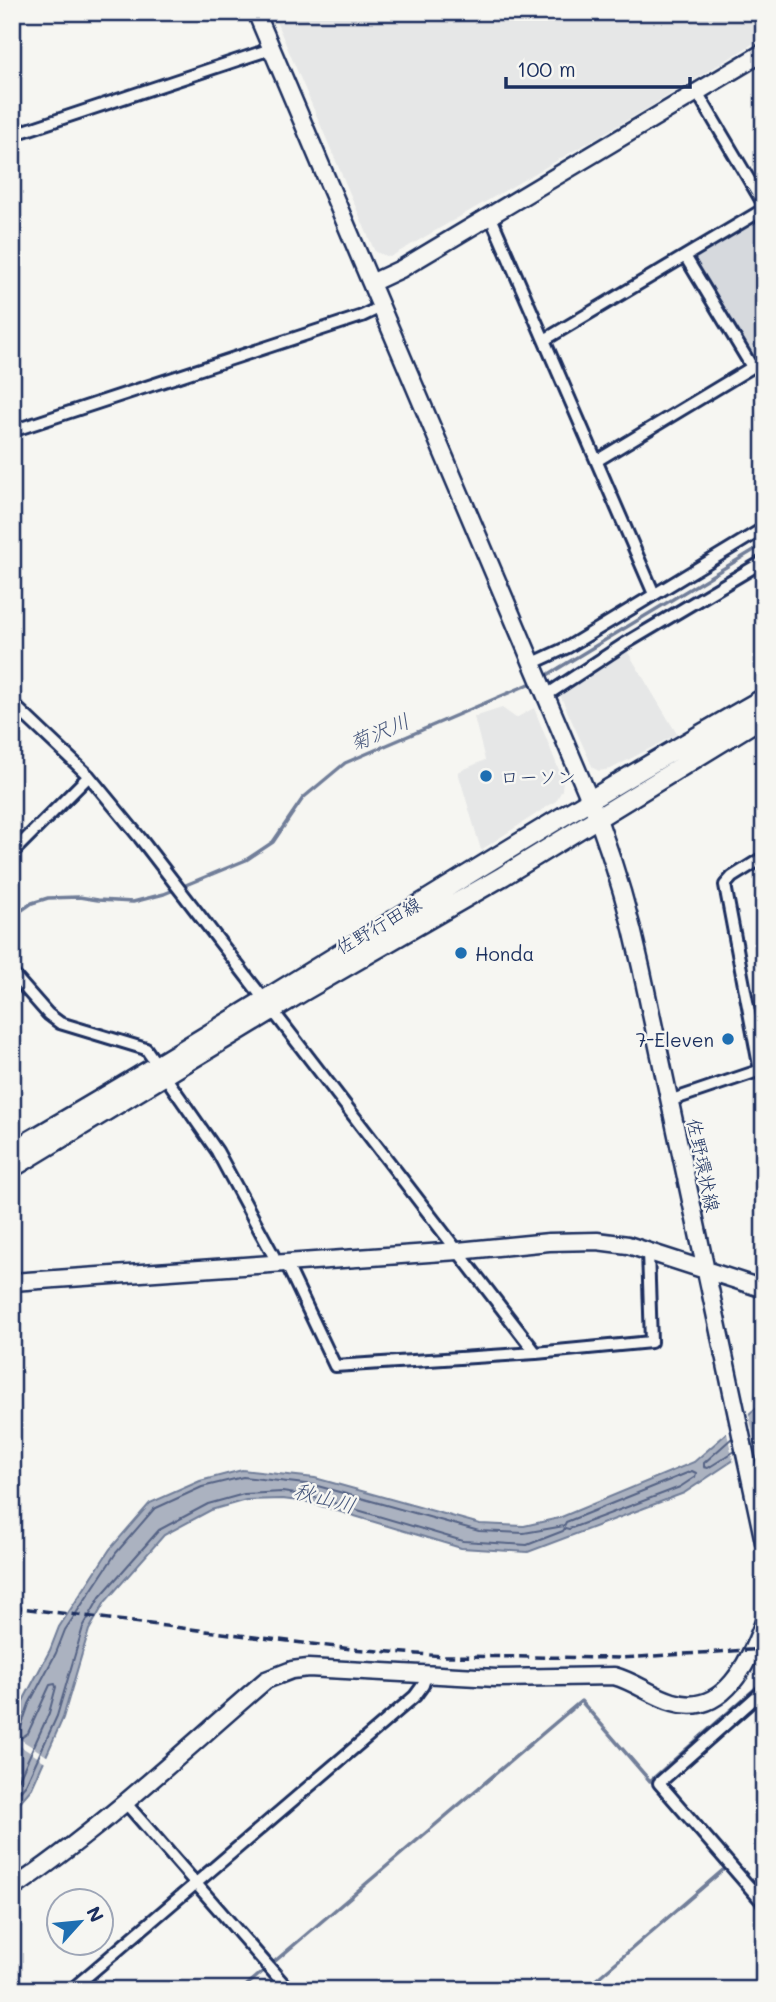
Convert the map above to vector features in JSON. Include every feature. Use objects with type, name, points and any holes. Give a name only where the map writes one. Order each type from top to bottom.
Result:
[{"type":"main road","name":"佐野行田線","points":[[12,1151],[162,1069],[269,1005],[590,801],[764,698]]},
{"type":"main road","name":"佐野行田線","points":[[269,1005],[448,909],[764,716]]},
{"type":"main road","name":"佐野行田線","points":[[12,1168],[162,1069]]},
{"type":"street","name":"佐野環状線","points":[[256,12],[598,819],[622,889],[764,1542]]},
{"type":"street","points":[[12,135],[271,49]]},
{"type":"street","points":[[371,283],[401,268],[764,52]]},
{"type":"street","points":[[545,339],[764,207],[697,92]]},
{"type":"street","points":[[490,215],[654,594]]},
{"type":"street","points":[[685,256],[752,367]]},
{"type":"street","points":[[12,431],[381,307]]},
{"type":"street","points":[[598,460],[764,360]]},
{"type":"street","points":[[533,667],[764,528]]},
{"type":"street","points":[[543,692],[764,561]]},
{"type":"street","points":[[12,703],[89,776],[536,1353]]},
{"type":"street","points":[[12,853],[89,776]]},
{"type":"street","points":[[669,1101],[763,1072],[725,885],[732,877],[764,857]]},
{"type":"street","points":[[12,973],[48,1014],[60,1023],[146,1049],[217,1151],[282,1264],[335,1366],[536,1353],[651,1342],[648,1251]]},
{"type":"street","points":[[12,1282],[458,1251],[549,1242],[597,1241],[628,1245],[764,1289]]},
{"type":"street","points":[[12,1889],[42,1869],[266,1680],[279,1673],[308,1668],[496,1678],[614,1676],[632,1681],[657,1696],[682,1705],[709,1700],[726,1692],[746,1662],[764,1622]]},
{"type":"street","points":[[71,1990],[415,1696],[426,1676]]},
{"type":"street","points":[[764,1690],[659,1783],[764,1905]]},
{"type":"street","points":[[726,1692],[741,1708]]},
{"type":"street","points":[[124,1801],[289,1990]]},
{"type":"shaded area","points":[[272,12],[764,12],[764,37],[648,108],[390,257],[375,252]]},
{"type":"shaded area","points":[[758,219],[764,221],[764,353],[756,358],[750,357],[694,264],[694,257]]},
{"type":"shaded area","points":[[626,649],[677,734],[611,769],[599,771],[593,768],[561,697],[564,688]]},
{"type":"shaded area","points":[[502,708],[516,718],[534,708],[563,780],[562,790],[556,801],[481,850],[458,772],[485,760],[474,717]]},
{"type":"water","name":"秋山川","points":[[764,1401],[764,1440],[684,1493],[528,1552],[461,1548],[308,1502],[282,1499],[246,1500],[211,1510],[164,1535],[105,1602],[89,1630],[63,1718],[32,1788],[12,1811],[12,1733],[23,1701],[59,1627],[110,1549],[150,1503],[200,1481],[242,1470],[315,1478],[480,1524],[524,1526],[559,1518],[694,1462]]},
{"type":"pier","points":[[748,1409],[756,1449],[734,1464],[726,1429]]},
{"type":"pier","points":[[12,1734],[50,1758],[47,1763],[12,1741]]},
{"type":"waterway","name":"菊沢川","points":[[544,677],[764,544]]},
{"type":"waterway","name":"菊沢川","points":[[12,917],[32,903],[48,898],[79,897],[133,902],[164,894],[246,860],[273,842],[303,798],[345,763],[534,682]]},
{"type":"waterway","points":[[241,1990],[581,1701],[650,1781],[758,1686]]},
{"type":"waterway","points":[[584,1990],[723,1870]]},
{"type":"railway","points":[[12,1607],[352,1649],[444,1656],[622,1658],[764,1649]]},
{"type":"place","name":"ローソン","points":[[486,776]]},
{"type":"place","name":"Honda","points":[[461,953]]},
{"type":"place","name":"7-Eleven","points":[[728,1039]]}]
